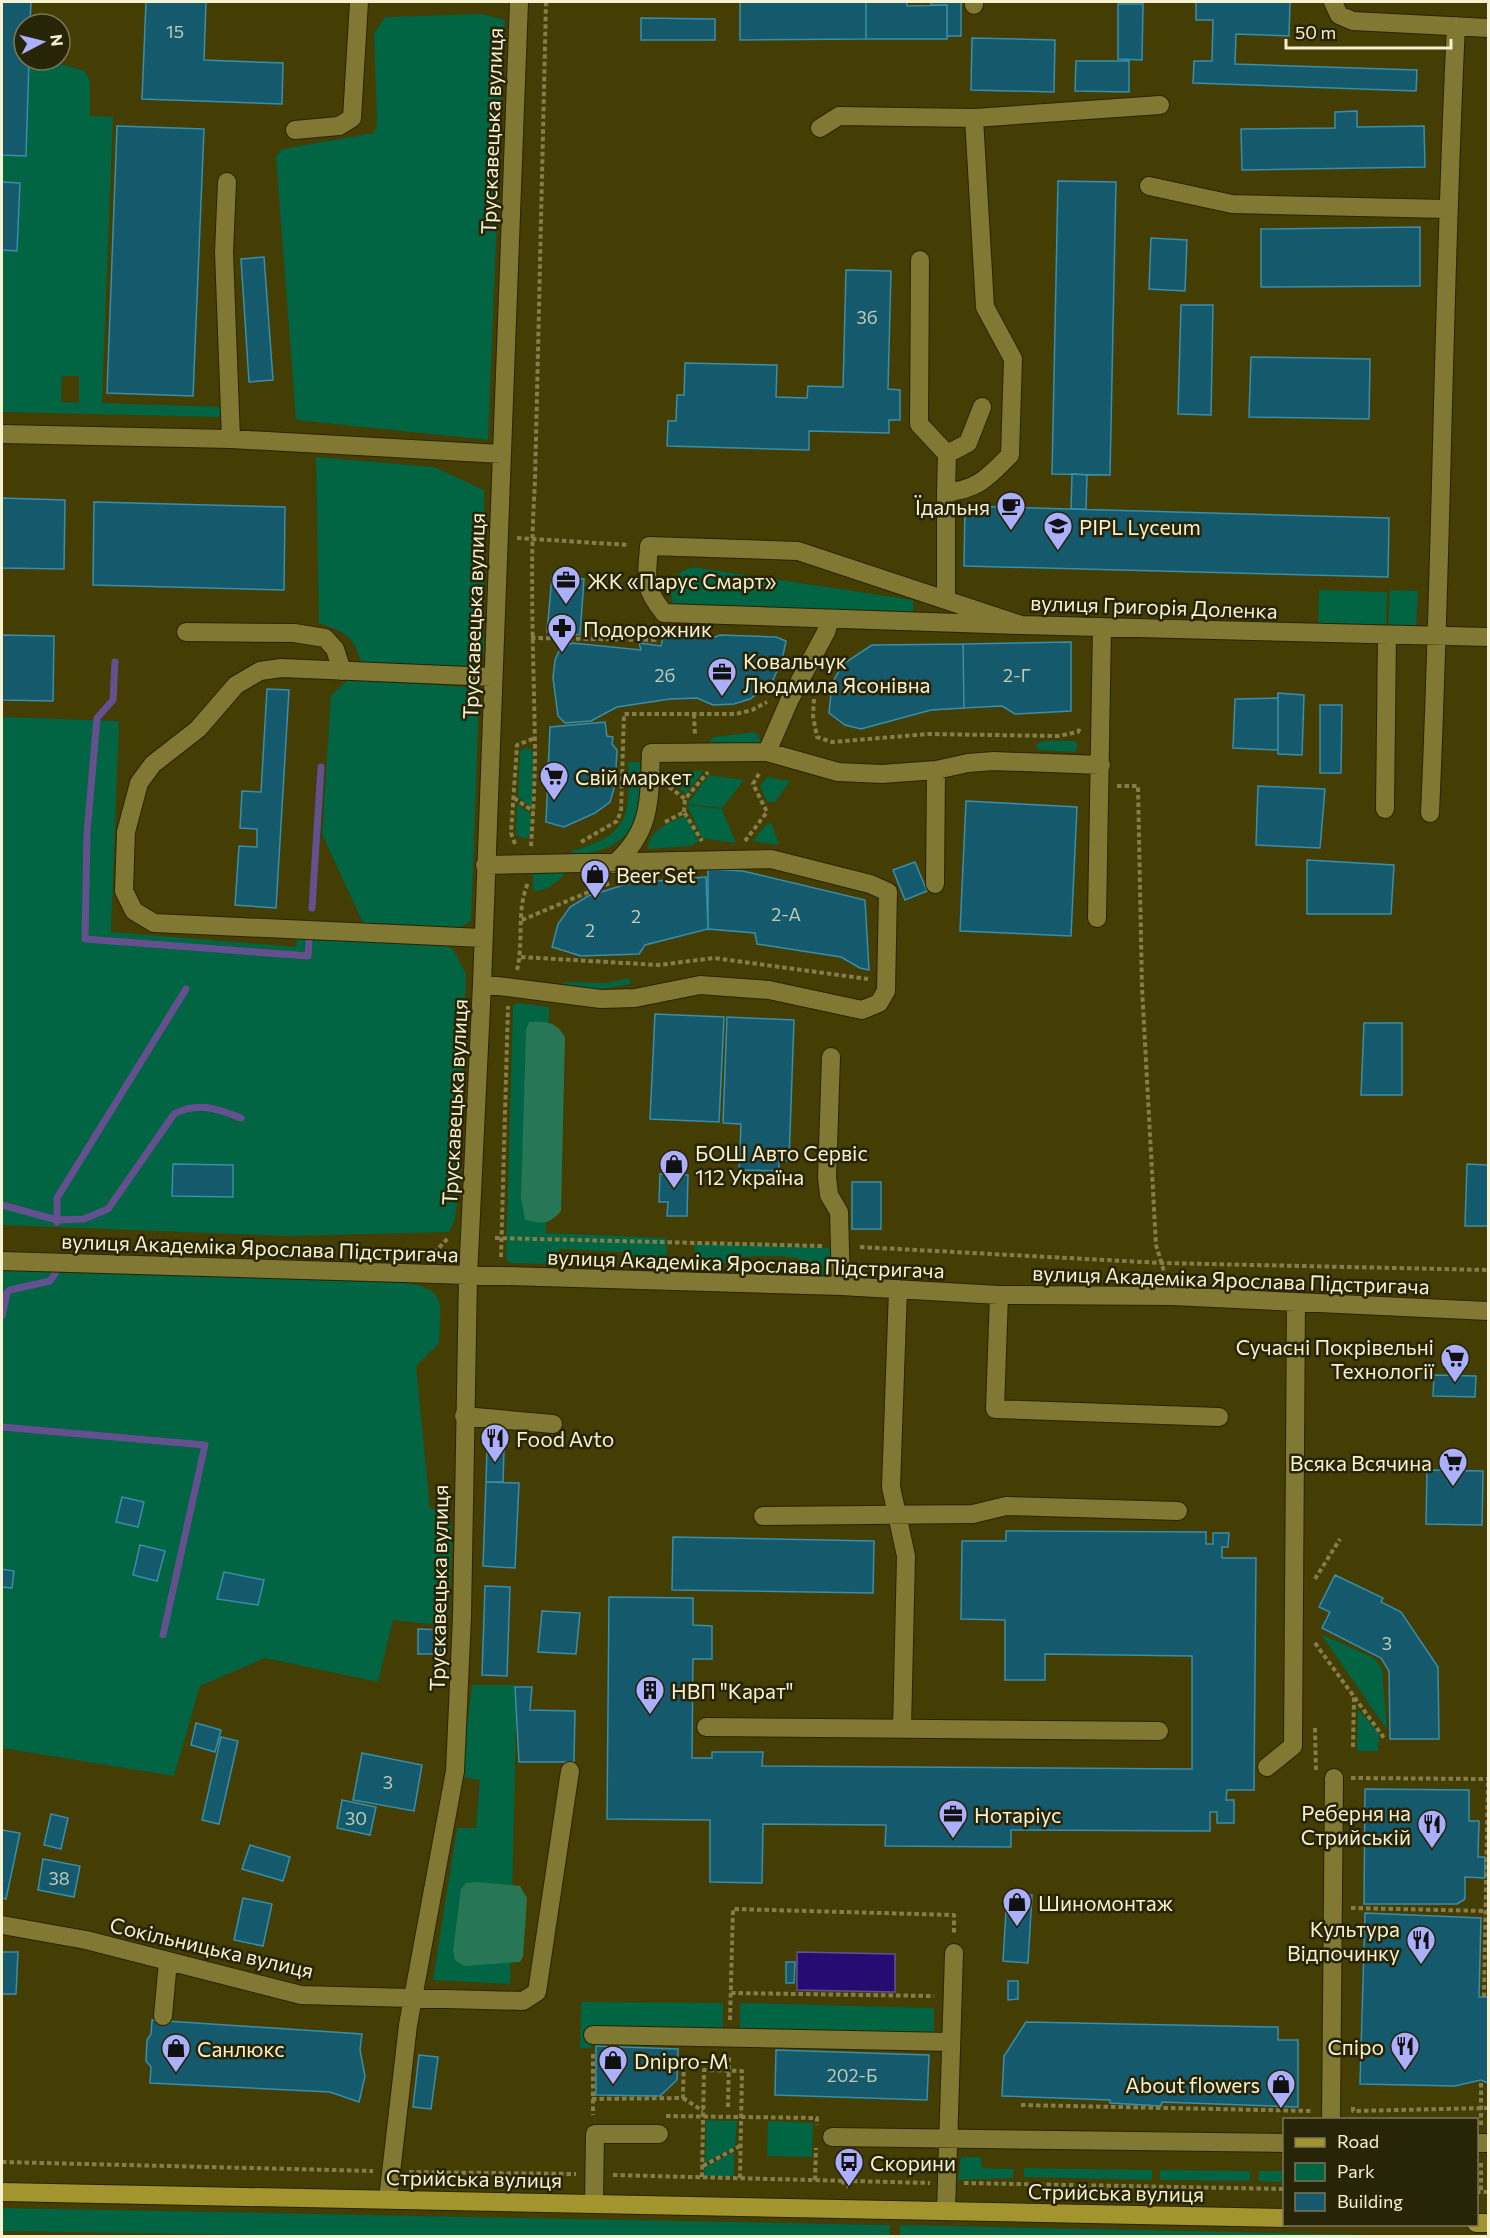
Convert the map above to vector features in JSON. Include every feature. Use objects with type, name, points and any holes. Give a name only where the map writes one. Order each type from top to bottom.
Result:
[{"type":"main road","name":"Стрийська вулиця","points":[[2,2192],[594,2202],[1283,2218]]},
{"type":"street","points":[[295,130],[339,126],[352,118],[359,2]]},
{"type":"street","name":"Трускавецька вулиця","points":[[388,2199],[413,1998],[455,1771],[462,1617],[468,1277],[482,984],[519,2]]},
{"type":"street","points":[[1333,2],[1339,15],[1353,21],[1488,28]]},
{"type":"street","points":[[1430,813],[1438,636],[1447,209],[1456,26]]},
{"type":"street","points":[[820,128],[839,116],[974,118],[1160,105]]},
{"type":"street","points":[[946,492],[966,491],[984,481],[1010,455],[1013,359],[986,307],[974,118]]},
{"type":"street","points":[[227,182],[224,252],[231,439]]},
{"type":"street","points":[[1149,186],[1232,204],[1447,209]]},
{"type":"street","points":[[920,260],[918,424],[947,454],[946,600]]},
{"type":"street","points":[[947,454],[968,443],[982,407]]},
{"type":"street","points":[[2,434],[231,439],[501,454]]},
{"type":"street","points":[[649,546],[647,576],[649,595],[664,613],[1021,625]]},
{"type":"street","name":"вулиця Григорія Доленка","points":[[649,546],[798,551],[1021,625],[1488,637]]},
{"type":"street","points":[[764,761],[790,699],[826,632],[830,619]]},
{"type":"street","points":[[1097,918],[1102,627]]},
{"type":"street","points":[[186,632],[274,632],[325,638],[335,649],[342,671]]},
{"type":"street","points":[[1385,809],[1387,636]]},
{"type":"street","points":[[482,938],[162,924],[146,920],[130,905],[124,884],[126,832],[132,799],[148,769],[198,729],[236,685],[252,674],[281,668],[494,676]]},
{"type":"street","points":[[617,871],[640,834],[649,806],[651,753],[764,761],[838,772],[882,774],[936,770],[968,763],[994,761],[1101,765]]},
{"type":"street","points":[[934,884],[936,770]]},
{"type":"street","points":[[482,984],[601,999],[635,998],[700,985],[769,990],[862,1010],[879,1004],[886,991],[888,892],[870,884],[771,859],[741,859],[617,871],[530,857],[485,865]]},
{"type":"street","points":[[831,1056],[827,1177],[829,1195],[838,1212],[841,1286]]},
{"type":"street","name":"вулиця Академіка Ярослава Підстригача","points":[[2,1261],[468,1277],[841,1286],[999,1295],[1172,1296],[1488,1311]]},
{"type":"street","points":[[898,1289],[891,1487],[906,1556],[902,1729]]},
{"type":"street","points":[[999,1295],[994,1409],[1219,1417]]},
{"type":"street","points":[[1267,1767],[1293,1746],[1296,1302]]},
{"type":"street","points":[[464,1416],[553,1424]]},
{"type":"street","points":[[763,1516],[973,1514],[1006,1506],[1178,1511]]},
{"type":"street","points":[[706,1727],[1159,1731]]},
{"type":"street","name":"Сокільницька вулиця","points":[[2,1925],[86,1940],[301,1995],[413,1998],[423,1996],[523,2001],[537,1992],[570,1771]]},
{"type":"street","points":[[1331,2118],[1334,1778]]},
{"type":"street","points":[[946,2211],[954,1953]]},
{"type":"street","points":[[163,2016],[168,1961]]},
{"type":"street","points":[[593,2035],[951,2042]]},
{"type":"street","points":[[594,2202],[595,2134],[659,2134]]},
{"type":"street","points":[[824,2137],[1283,2143]]},
{"type":"path","points":[[501,1258],[508,1002],[514,987],[520,957],[522,895],[530,879],[533,811],[531,539],[535,482],[546,2]]},
{"type":"path","points":[[498,536],[649,546]]},
{"type":"path","points":[[531,638],[655,640],[664,626]]},
{"type":"path","points":[[816,691],[813,716],[817,737],[832,742],[928,734],[1058,736],[1078,732],[1082,725]]},
{"type":"path","points":[[574,846],[617,821],[621,811],[624,714],[736,714],[759,706],[773,694]]},
{"type":"path","points":[[530,857],[513,842],[514,798],[517,745],[534,738]]},
{"type":"path","points":[[741,859],[741,847],[768,812],[753,784],[764,761]]},
{"type":"path","points":[[703,844],[684,812],[685,799],[712,766],[706,766]]},
{"type":"path","points":[[661,782],[685,799]]},
{"type":"path","points":[[1101,786],[1138,786],[1144,1023],[1156,1245],[1172,1296]]},
{"type":"path","points":[[514,798],[533,811]]},
{"type":"path","points":[[656,826],[684,812]]},
{"type":"path","points":[[530,857],[541,849]]},
{"type":"path","points":[[522,920],[617,871]]},
{"type":"path","points":[[520,957],[659,965],[714,958],[877,981]]},
{"type":"path","points":[[495,1238],[841,1246],[1162,1263],[1488,1270]]},
{"type":"path","points":[[1314,1590],[1314,1580],[1340,1539]]},
{"type":"path","points":[[1315,1632],[1315,1655]]},
{"type":"path","points":[[1315,1643],[1384,1737]]},
{"type":"path","points":[[1353,1747],[1354,1696]]},
{"type":"path","points":[[1315,1726],[1316,1773]]},
{"type":"path","points":[[1334,1778],[1488,1779],[1486,1996]]},
{"type":"path","points":[[1332,1908],[1487,1911]]},
{"type":"path","points":[[1355,1908],[1355,1920]]},
{"type":"path","points":[[729,2037],[733,1909],[954,1915]]},
{"type":"path","points":[[731,1993],[952,1996]]},
{"type":"path","points":[[593,2035],[592,2099],[683,2098],[703,2113]]},
{"type":"path","points":[[683,2098],[684,2035]]},
{"type":"path","points":[[702,2178],[704,2070],[742,2072],[740,2178]]},
{"type":"path","points":[[728,2107],[729,2071]]},
{"type":"path","points":[[1481,2080],[1481,2108]]},
{"type":"path","points":[[1353,2099],[1353,2111],[1488,2108]]},
{"type":"path","points":[[1021,2105],[1310,2111]]},
{"type":"path","points":[[659,2134],[664,2134],[664,2116],[703,2113],[741,2117],[817,2118],[816,2128]]},
{"type":"path","points":[[815,2180],[824,2137]]},
{"type":"path","points":[[703,2166],[740,2146]]},
{"type":"path","points":[[2,2162],[380,2171]]},
{"type":"path","points":[[399,2171],[1283,2189]]},
{"type":"path","points":[[840,2181],[849,2187]]},
{"type":"path","points":[[878,2187],[883,2181]]},
{"type":"green space","points":[[482,14],[505,20],[488,440],[296,420],[276,157],[282,149],[374,133],[377,123],[374,33],[385,17]]},
{"type":"green space","points":[[2,43],[12,43],[12,72],[72,72],[72,67],[85,71],[90,82],[90,116],[113,117],[102,403],[224,407],[219,417],[2,412]],"holes":[[[62,376],[79,376],[79,403],[61,402]]]},
{"type":"green space","points":[[316,457],[434,467],[484,490],[484,654],[468,667],[361,663],[355,646],[347,636],[319,623]]},
{"type":"green space","points":[[693,567],[913,600],[914,616],[685,607],[672,603],[671,590],[674,580],[681,572]]},
{"type":"green space","points":[[1319,590],[1387,592],[1386,625],[1318,623]]},
{"type":"green space","points":[[1390,590],[1418,591],[1416,629],[1388,628]]},
{"type":"green space","points":[[349,679],[466,687],[479,698],[471,921],[457,929],[363,923],[322,834],[331,695]]},
{"type":"green space","points":[[2,717],[119,721],[111,932],[296,947],[297,936],[442,944],[453,949],[466,974],[459,1194],[454,1222],[449,1232],[290,1236],[2,1225]]},
{"type":"green space","points":[[756,732],[761,742],[712,745],[709,742],[713,737]]},
{"type":"green space","points":[[1044,741],[1075,741],[1078,746],[1075,752],[1038,750],[1036,744]]},
{"type":"green space","points":[[525,748],[530,749],[533,754],[532,808],[518,797],[520,751]]},
{"type":"green space","points":[[628,762],[640,762],[641,782],[637,815],[631,828],[609,847],[572,855],[572,851],[605,838],[622,821],[628,797]]},
{"type":"green space","points":[[704,770],[686,794],[665,778],[671,773]]},
{"type":"green space","points":[[709,775],[744,780],[722,808],[687,804]]},
{"type":"green space","points":[[767,777],[790,781],[775,802],[767,802],[760,786]]},
{"type":"green space","points":[[517,804],[531,814],[530,835],[526,839],[516,835]]},
{"type":"green space","points":[[687,805],[722,809],[736,843],[702,838]]},
{"type":"green space","points":[[685,816],[699,841],[691,846],[648,849],[649,842],[656,832]]},
{"type":"green space","points":[[767,823],[772,824],[779,845],[753,841]]},
{"type":"green space","points":[[533,873],[565,873],[551,886],[533,891]]},
{"type":"green space","points":[[630,978],[631,984],[602,989],[561,988],[564,982],[606,983]]},
{"type":"green space","points":[[518,1003],[549,1007],[546,1233],[666,1238],[667,1254],[659,1269],[638,1266],[625,1252],[560,1249],[548,1264],[510,1263],[506,1259],[513,1005]]},
{"type":"green space","points":[[529,1022],[550,1023],[558,1028],[565,1037],[561,1211],[553,1219],[541,1223],[525,1220],[521,1198],[526,1030]]},
{"type":"green space","points":[[694,1244],[837,1248],[834,1266],[824,1277],[812,1272],[798,1259],[775,1256],[732,1257],[719,1270],[706,1273],[696,1264]]},
{"type":"green space","points":[[2,1269],[404,1283],[429,1289],[439,1301],[439,1343],[416,1366],[430,1508],[450,1512],[452,1543],[448,1626],[393,1620],[378,1682],[265,1658],[200,1686],[174,1776],[2,1748]]},
{"type":"green space","points":[[1321,1634],[1374,1658],[1382,1668],[1387,1730]]},
{"type":"green space","points":[[472,1685],[517,1685],[510,1984],[433,1980],[457,1828],[476,1828],[480,1780],[461,1777]]},
{"type":"green space","points":[[1358,1709],[1379,1734],[1378,1751],[1357,1751]]},
{"type":"green space","points":[[466,1883],[520,1886],[527,1898],[523,1957],[520,1962],[464,1966],[455,1960],[453,1951],[461,1889]]},
{"type":"green space","points":[[581,2002],[723,2003],[723,2029],[591,2028],[591,2048],[580,2048]]},
{"type":"green space","points":[[740,2003],[934,2008],[934,2035],[740,2030]]},
{"type":"green space","points":[[706,2120],[737,2121],[735,2147],[705,2163]]},
{"type":"green space","points":[[768,2121],[813,2123],[812,2157],[767,2156]]},
{"type":"green space","points":[[734,2152],[734,2176],[704,2176],[705,2167]]},
{"type":"green space","points":[[961,2157],[981,2157],[982,2168],[1014,2169],[1013,2178],[958,2180]]},
{"type":"green space","points":[[1024,2168],[1152,2170],[1152,2180],[1024,2177]]},
{"type":"green space","points":[[1160,2170],[1250,2171],[1250,2181],[1160,2180]]},
{"type":"green space","points":[[1259,2171],[1283,2171],[1283,2182],[1258,2181]]},
{"type":"green space","points":[[2,2208],[890,2225],[890,2236],[312,2236],[2,2231]]},
{"type":"green space","points":[[900,2225],[1424,2236],[900,2236]]},
{"type":"shaded area","points":[[797,1952],[895,1954],[895,1992],[797,1990]]},
{"type":"building","points":[[2,2],[31,2],[31,12],[12,12],[12,72],[29,72],[26,156],[2,155]]},
{"type":"building","points":[[146,2],[206,2],[204,60],[283,63],[282,104],[142,99]]},
{"type":"building","points":[[740,2],[866,2],[866,39],[740,40]]},
{"type":"building","points":[[866,2],[907,2],[907,6],[947,5],[947,39],[866,39]]},
{"type":"building","points":[[931,2],[961,2],[961,36],[947,36],[947,5],[931,5]]},
{"type":"building","points":[[1196,2],[1290,2],[1289,36],[1236,34],[1235,64],[1417,70],[1416,91],[1193,83],[1194,61],[1212,61],[1213,20],[1196,20]]},
{"type":"building","points":[[1118,4],[1143,4],[1142,60],[1118,59]]},
{"type":"building","points":[[641,18],[715,19],[715,40],[641,40]]},
{"type":"building","points":[[972,38],[1055,40],[1054,92],[971,90]]},
{"type":"building","points":[[1076,61],[1129,61],[1129,92],[1075,91]]},
{"type":"building","points":[[1357,111],[1357,127],[1424,126],[1425,167],[1242,170],[1241,129],[1335,128],[1335,112]]},
{"type":"building","points":[[117,126],[204,129],[193,396],[107,393]]},
{"type":"building","points":[[1058,181],[1116,182],[1110,475],[1052,474]]},
{"type":"building","points":[[2,182],[20,183],[17,251],[2,250]]},
{"type":"building","points":[[1420,227],[1420,286],[1261,287],[1261,229]]},
{"type":"building","points":[[1151,238],[1187,240],[1185,291],[1149,289]]},
{"type":"building","points":[[264,257],[273,380],[249,382],[241,259]]},
{"type":"building","points":[[846,270],[891,271],[888,389],[900,390],[900,420],[889,420],[889,433],[809,431],[809,450],[667,446],[668,421],[676,421],[677,395],[684,395],[685,363],[777,365],[776,397],[807,398],[808,386],[843,387]]},
{"type":"building","points":[[1181,305],[1213,305],[1211,415],[1178,414]]},
{"type":"building","points":[[1251,357],[1370,359],[1369,419],[1249,417]]},
{"type":"building","points":[[1072,474],[1087,475],[1086,509],[1071,509]]},
{"type":"building","points":[[2,498],[65,500],[64,569],[2,568]]},
{"type":"building","points":[[94,502],[285,507],[284,590],[93,585]]},
{"type":"building","points":[[965,506],[1389,518],[1388,577],[964,566]]},
{"type":"building","name":"ЖК «Парус Смарт»","points":[[552,576],[584,579],[580,635],[547,632]]},
{"type":"building","points":[[664,632],[701,634],[712,638],[720,635],[776,637],[786,641],[782,660],[772,682],[750,699],[734,704],[713,705],[697,698],[670,699],[617,707],[591,721],[565,723],[558,716],[553,678],[555,660],[560,649],[572,643],[641,650],[639,643],[661,646]]},
{"type":"building","points":[[2,635],[54,636],[53,701],[2,700]]},
{"type":"building","points":[[1071,642],[1071,711],[1015,714],[1002,706],[964,708],[963,644]]},
{"type":"building","points":[[963,644],[964,708],[931,710],[861,729],[845,725],[829,713],[832,683],[843,664],[872,645]]},
{"type":"building","points":[[267,689],[289,690],[276,908],[235,905],[239,846],[257,847],[257,829],[240,828],[242,791],[261,792]]},
{"type":"building","points":[[1278,693],[1304,695],[1302,755],[1278,754]]},
{"type":"building","points":[[1278,698],[1278,750],[1233,748],[1235,699]]},
{"type":"building","points":[[1320,705],[1342,705],[1341,773],[1320,773]]},
{"type":"building","points":[[605,722],[607,736],[613,737],[612,744],[617,750],[615,785],[610,802],[595,813],[564,827],[546,822],[550,727]]},
{"type":"building","points":[[1258,786],[1325,789],[1320,848],[1256,845]]},
{"type":"building","points":[[966,801],[1077,807],[1071,936],[960,931]]},
{"type":"building","points":[[1307,860],[1394,865],[1391,914],[1307,914]]},
{"type":"building","points":[[915,862],[927,891],[905,900],[893,870]]},
{"type":"building","points":[[708,869],[743,871],[865,900],[869,970],[860,968],[841,957],[757,944],[755,933],[708,929]]},
{"type":"building","points":[[706,877],[708,929],[645,945],[639,954],[581,956],[552,947],[558,924],[570,907],[588,896],[630,883]]},
{"type":"building","points":[[655,1014],[724,1017],[719,1122],[650,1119]]},
{"type":"building","points":[[727,1017],[794,1020],[789,1161],[779,1160],[779,1171],[739,1170],[741,1124],[723,1123]]},
{"type":"building","points":[[1364,1023],[1402,1023],[1402,1095],[1361,1095]]},
{"type":"building","points":[[173,1164],[233,1165],[233,1197],[172,1196]]},
{"type":"building","points":[[1467,1164],[1488,1165],[1488,1226],[1465,1226]]},
{"type":"building","name":"БОШ Авто Сервіс 112 Україна","points":[[660,1174],[688,1175],[687,1216],[667,1216],[668,1202],[659,1202]]},
{"type":"building","points":[[852,1182],[881,1182],[881,1229],[852,1229]]},
{"type":"building","points":[[1434,1375],[1476,1376],[1475,1397],[1433,1396]]},
{"type":"building","points":[[487,1450],[504,1450],[503,1482],[486,1482]]},
{"type":"building","points":[[1427,1470],[1483,1471],[1482,1525],[1426,1524]]},
{"type":"building","points":[[486,1482],[519,1483],[515,1568],[483,1566]]},
{"type":"building","points":[[122,1497],[144,1502],[138,1527],[116,1522]]},
{"type":"building","name":"НВП \"Карат\"","points":[[1006,1531],[1206,1532],[1206,1544],[1213,1544],[1213,1533],[1229,1533],[1228,1547],[1222,1547],[1222,1558],[1256,1558],[1254,1790],[1227,1790],[1226,1800],[1234,1800],[1234,1823],[1217,1823],[1217,1812],[1210,1812],[1210,1831],[1011,1830],[1011,1847],[885,1846],[886,1825],[763,1824],[762,1883],[710,1882],[710,1820],[607,1819],[609,1597],[693,1598],[693,1625],[712,1626],[712,1659],[693,1659],[692,1758],[712,1758],[712,1752],[763,1752],[762,1766],[1192,1769],[1192,1656],[1045,1654],[1045,1680],[1005,1680],[1005,1620],[961,1619],[962,1541],[1006,1541]]},
{"type":"building","points":[[673,1537],[874,1541],[873,1593],[672,1590]]},
{"type":"building","points":[[140,1545],[165,1551],[157,1581],[133,1575]]},
{"type":"building","points":[[2,1569],[14,1571],[12,1588],[2,1587]]},
{"type":"building","points":[[224,1572],[264,1580],[258,1605],[217,1599]]},
{"type":"building","points":[[1335,1575],[1383,1598],[1381,1602],[1401,1612],[1438,1667],[1439,1739],[1390,1739],[1389,1671],[1381,1658],[1322,1628],[1330,1612],[1319,1607]]},
{"type":"building","points":[[485,1586],[510,1587],[507,1676],[482,1675]]},
{"type":"building","points":[[542,1611],[580,1613],[576,1654],[538,1652]]},
{"type":"building","points":[[418,1629],[442,1630],[441,1654],[418,1654]]},
{"type":"building","points":[[515,1687],[532,1687],[530,1710],[575,1711],[574,1762],[519,1762]]},
{"type":"building","points":[[196,1723],[221,1730],[215,1752],[191,1745]]},
{"type":"building","points":[[221,1737],[238,1741],[219,1824],[202,1820]]},
{"type":"building","points":[[362,1753],[422,1765],[414,1811],[353,1800]]},
{"type":"building","points":[[1365,1789],[1469,1790],[1469,1821],[1479,1821],[1478,1857],[1485,1857],[1485,1878],[1465,1877],[1465,1899],[1457,1904],[1364,1904]]},
{"type":"building","points":[[342,1800],[376,1807],[370,1835],[337,1828]]},
{"type":"building","points":[[51,1814],[68,1818],[61,1849],[44,1845]]},
{"type":"building","points":[[2,1830],[20,1833],[6,1899],[2,1898]]},
{"type":"building","points":[[250,1845],[290,1857],[283,1881],[242,1869]]},
{"type":"building","points":[[43,1859],[80,1866],[74,1897],[38,1890]]},
{"type":"building","name":"Шиномонтаж","points":[[1007,1894],[1032,1895],[1028,1963],[1003,1961]]},
{"type":"building","points":[[243,1898],[272,1904],[263,1946],[234,1940]]},
{"type":"building","points":[[1365,1913],[1481,1918],[1479,1997],[1488,1997],[1488,2083],[1481,2080],[1455,2086],[1360,2084]]},
{"type":"building","points":[[2,1952],[18,1952],[16,1994],[2,1994]]},
{"type":"building","points":[[786,1962],[795,1962],[794,1983],[786,1983]]},
{"type":"building","points":[[1008,1981],[1018,1981],[1018,1999],[1008,2000]]},
{"type":"building","points":[[152,2020],[362,2034],[360,2050],[365,2076],[359,2102],[330,2092],[150,2083],[151,2067],[146,2061],[147,2040],[151,2034]]},
{"type":"building","points":[[1026,2022],[1278,2027],[1278,2040],[1298,2040],[1298,2107],[1162,2102],[1161,2106],[1110,2103],[1110,2100],[1002,2096],[1004,2056]]},
{"type":"building","points":[[596,2046],[678,2049],[677,2080],[660,2096],[596,2095]]},
{"type":"building","points":[[776,2050],[929,2055],[927,2100],[775,2095]]},
{"type":"building","points":[[419,2055],[438,2057],[431,2109],[413,2107]]},
{"type":"waterway","points":[[115,662],[113,700],[97,718],[87,833],[85,939],[308,956],[309,942]]},
{"type":"waterway","points":[[312,908],[321,767]]},
{"type":"waterway","points":[[57,1222],[57,1198],[186,989]]},
{"type":"waterway","points":[[2,1205],[57,1220],[84,1219],[108,1209],[174,1114],[200,1107],[216,1109],[241,1118]]},
{"type":"waterway","points":[[2,1316],[7,1293],[10,1290],[50,1281],[55,1274]]},
{"type":"waterway","points":[[2,1427],[205,1445],[163,1635]]},
{"type":"place","name":"Їдальня","points":[[1011,532]]},
{"type":"place","name":"PIPL Lyceum","points":[[1058,552]]},
{"type":"place","name":"ЖК «Парус Смарт»","points":[[566,606]]},
{"type":"place","name":"Подорожник","points":[[562,654]]},
{"type":"place","name":"Ковальчук Людмила Ясонівна","points":[[722,698]]},
{"type":"place","name":"Свiй маркет","points":[[554,802]]},
{"type":"place","name":"Beer Set","points":[[595,900]]},
{"type":"place","name":"БОШ Авто Сервіс 112 Україна","points":[[674,1190]]},
{"type":"place","name":"Сучасні Покрівельні Технології","points":[[1455,1384]]},
{"type":"place","name":"Food Avto","points":[[495,1464]]},
{"type":"place","name":"Всяка Всячина","points":[[1453,1488]]},
{"type":"place","name":"НВП \"Карат\"","points":[[650,1716]]},
{"type":"place","name":"Нотаріус","points":[[953,1840]]},
{"type":"place","name":"Реберня на Стрийській","points":[[1432,1850]]},
{"type":"place","name":"Шиномонтаж","points":[[1017,1928]]},
{"type":"place","name":"Культура Відпочинку","points":[[1421,1966]]},
{"type":"place","name":"Спіро","points":[[1405,2072]]},
{"type":"place","name":"Санлюкс","points":[[176,2074]]},
{"type":"place","name":"Dnipro-M","points":[[613,2086]]},
{"type":"place","name":"About flowers","points":[[1281,2110]]},
{"type":"place","name":"Скорини","points":[[849,2188]]}]
